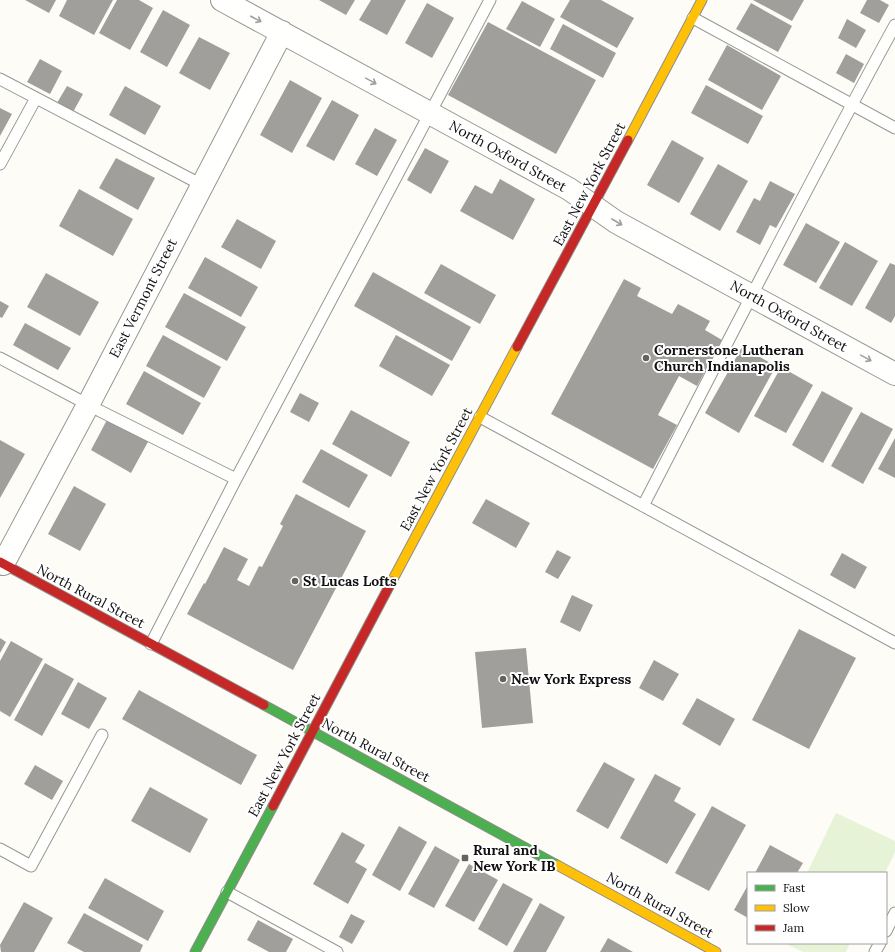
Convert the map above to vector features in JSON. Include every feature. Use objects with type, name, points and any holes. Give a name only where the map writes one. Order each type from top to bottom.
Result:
[{"type":"main road","name":"East New York Street","points":[[195,952],[702,0]]},
{"type":"main road","name":"North Rural Street","points":[[2,563],[716,952]]},
{"type":"street","name":"North Oxford Street","points":[[222,0],[569,189],[616,222],[895,374]]},
{"type":"street","name":"East Vermont Street","points":[[2,563],[88,405],[282,32]]},
{"type":"lane","points":[[151,644],[236,479],[490,0]]},
{"type":"lane","points":[[693,18],[895,128]]},
{"type":"lane","points":[[644,506],[852,104],[895,25]]},
{"type":"lane","points":[[0,79],[202,185]]},
{"type":"lane","points":[[0,164],[36,98]]},
{"type":"lane","points":[[0,358],[88,405],[236,479]]},
{"type":"lane","points":[[480,417],[895,643]]},
{"type":"lane","points":[[0,849],[31,866],[102,735]]},
{"type":"lane","points":[[227,892],[337,952]]},
{"type":"lane","points":[[887,928],[895,913]]},
{"type":"green space","points":[[836,813],[895,841],[895,852],[885,872],[807,872]]},
{"type":"green space","points":[[786,944],[850,944],[846,952],[803,952]]},
{"type":"building","points":[[25,0],[56,0],[49,13]]},
{"type":"building","points":[[67,0],[113,0],[94,35],[59,16]]},
{"type":"building","points":[[117,0],[139,0],[153,8],[130,50],[99,33]]},
{"type":"building","points":[[319,0],[355,0],[346,15]]},
{"type":"building","points":[[371,0],[406,0],[387,35],[359,20]]},
{"type":"building","points":[[570,0],[601,0],[634,18],[617,48],[560,17]]},
{"type":"building","points":[[753,0],[804,0],[792,21]]},
{"type":"building","points":[[867,0],[880,0],[889,5],[879,23],[860,13]]},
{"type":"building","points":[[522,1],[555,19],[540,47],[506,29]]},
{"type":"building","points":[[427,3],[454,18],[432,58],[405,43]]},
{"type":"building","points":[[751,3],[792,26],[778,52],[736,29]]},
{"type":"building","points":[[163,10],[190,25],[167,67],[140,52]]},
{"type":"building","points":[[847,19],[866,30],[856,48],[838,38]]},
{"type":"building","points":[[488,22],[596,80],[556,154],[448,95]]},
{"type":"building","points":[[563,24],[616,53],[603,78],[550,49]]},
{"type":"building","points":[[199,37],[230,53],[210,90],[179,73]]},
{"type":"building","points":[[727,45],[781,76],[762,110],[708,80]]},
{"type":"building","points":[[846,54],[864,64],[854,83],[836,73]]},
{"type":"building","points":[[40,59],[62,71],[50,94],[27,82]]},
{"type":"building","points":[[290,80],[322,98],[292,153],[260,135]]},
{"type":"building","points":[[706,85],[763,116],[748,144],[691,113]]},
{"type":"building","points":[[67,86],[83,94],[73,112],[57,103]]},
{"type":"building","points":[[125,86],[161,106],[145,135],[109,115]]},
{"type":"building","points":[[332,100],[359,115],[334,161],[306,146]]},
{"type":"building","points":[[0,108],[12,114],[0,136]]},
{"type":"building","points":[[375,128],[397,140],[377,176],[355,164]]},
{"type":"building","points":[[672,140],[704,158],[679,203],[647,185]]},
{"type":"building","points":[[425,148],[449,161],[431,194],[407,180]]},
{"type":"building","points":[[116,158],[155,178],[138,210],[99,188]]},
{"type":"building","points":[[718,164],[748,181],[720,231],[690,214]]},
{"type":"building","points":[[500,179],[535,199],[513,240],[460,211],[475,185],[492,194]]},
{"type":"building","points":[[770,181],[795,194],[776,228],[770,225],[760,245],[736,232],[754,198],[760,201]]},
{"type":"building","points":[[79,189],[133,219],[113,256],[59,226]]},
{"type":"building","points":[[237,219],[276,241],[261,269],[221,247]]},
{"type":"building","points":[[806,223],[840,242],[816,283],[783,265]]},
{"type":"building","points":[[845,242],[878,261],[852,306],[819,288]]},
{"type":"building","points":[[205,257],[258,287],[241,317],[188,288]]},
{"type":"building","points":[[890,263],[895,265],[895,316],[891,323],[865,308]]},
{"type":"building","points":[[441,264],[496,295],[480,324],[424,293]]},
{"type":"building","points":[[373,272],[471,327],[452,361],[354,306]]},
{"type":"building","points":[[46,273],[99,302],[80,336],[27,307]]},
{"type":"building","name":"Cornerstone Lutheran Church Indianapolis","points":[[624,279],[641,288],[637,296],[672,314],[678,304],[710,321],[705,330],[722,340],[697,386],[679,376],[658,415],[677,425],[653,469],[551,414]]},
{"type":"building","points":[[184,293],[246,327],[227,361],[165,327]]},
{"type":"building","points":[[0,301],[9,306],[2,318],[0,317]]},
{"type":"building","points":[[25,323],[71,348],[58,370],[13,345]]},
{"type":"building","points":[[163,335],[221,367],[204,398],[146,366]]},
{"type":"building","points":[[396,335],[450,365],[432,396],[379,366]]},
{"type":"building","points":[[742,347],[776,366],[739,433],[705,413]]},
{"type":"building","points":[[781,367],[813,385],[786,433],[754,416]]},
{"type":"building","points":[[144,371],[201,403],[183,435],[126,404]]},
{"type":"building","points":[[822,391],[853,408],[823,463],[792,445]]},
{"type":"building","points":[[300,393],[319,403],[309,422],[290,412]]},
{"type":"building","points":[[351,410],[410,442],[391,477],[332,444]]},
{"type":"building","points":[[861,412],[893,429],[863,484],[831,466]]},
{"type":"building","points":[[108,418],[149,440],[131,473],[91,450]]},
{"type":"building","points":[[895,438],[895,478],[878,469]]},
{"type":"building","points":[[0,440],[25,454],[0,498]]},
{"type":"building","points":[[321,449],[368,475],[349,508],[302,482]]},
{"type":"building","points":[[74,486],[106,504],[80,551],[48,534]]},
{"type":"building","name":"St Lucas Lofts","points":[[296,494],[366,531],[293,670],[187,614],[204,583],[205,584],[224,547],[248,559],[237,580],[249,586],[259,566],[262,567],[283,526],[280,524]]},
{"type":"building","points":[[486,499],[530,523],[516,548],[472,523]]},
{"type":"building","points":[[557,550],[571,557],[558,579],[545,572]]},
{"type":"building","points":[[842,553],[867,567],[855,589],[830,575]]},
{"type":"building","points":[[572,595],[593,605],[580,632],[560,622]]},
{"type":"building","points":[[799,629],[856,658],[809,749],[752,720]]},
{"type":"building","points":[[0,638],[6,642],[0,653]]},
{"type":"building","points":[[11,641],[43,659],[10,717],[0,711],[0,661]]},
{"type":"building","name":"New York Express","points":[[526,648],[533,723],[482,728],[475,652]]},
{"type":"building","points":[[654,660],[679,674],[663,701],[639,688]]},
{"type":"building","points":[[45,663],[74,679],[42,736],[14,720]]},
{"type":"building","points":[[78,682],[107,698],[89,729],[61,714]]},
{"type":"building","points":[[139,690],[257,755],[241,785],[122,719]]},
{"type":"building","points":[[697,698],[735,719],[720,746],[682,724]]},
{"type":"building","points":[[604,762],[635,779],[608,829],[576,811]]},
{"type":"building","points":[[35,765],[63,781],[52,800],[24,784]]},
{"type":"building","points":[[655,774],[681,788],[674,801],[696,814],[667,864],[620,838]]},
{"type":"building","points":[[150,787],[208,819],[190,853],[131,821]]},
{"type":"building","points":[[712,806],[746,825],[709,891],[675,873]]},
{"type":"building","points":[[399,826],[427,842],[400,891],[372,875]]},
{"type":"building","points":[[342,832],[365,845],[355,862],[367,869],[348,904],[313,884]]},
{"type":"building","points":[[770,845],[803,863],[798,872],[756,872]]},
{"type":"building","points":[[435,846],[460,860],[434,908],[408,894]]},
{"type":"building","points":[[469,864],[498,880],[474,922],[445,906]]},
{"type":"building","points":[[105,878],[164,911],[148,941],[88,908]]},
{"type":"building","points":[[503,883],[533,899],[507,946],[478,929]]},
{"type":"building","points":[[747,887],[747,917],[734,910]]},
{"type":"building","points":[[24,902],[53,918],[34,952],[1,952],[0,945]]},
{"type":"building","points":[[540,903],[565,917],[546,952],[513,952]]},
{"type":"building","points":[[84,913],[143,945],[140,952],[84,952],[67,943]]},
{"type":"building","points":[[351,914],[365,921],[352,944],[339,937]]},
{"type":"building","points":[[258,920],[293,939],[286,952],[269,952],[247,940]]},
{"type":"building","points":[[608,938],[633,952],[600,952]]},
{"type":"traffic: fast","points":[[264,705],[557,865]]},
{"type":"traffic: fast","points":[[195,952],[273,806]]},
{"type":"traffic: slow","points":[[628,140],[702,0]]},
{"type":"traffic: slow","points":[[392,581],[517,347]]},
{"type":"traffic: slow","points":[[557,865],[716,952]]},
{"type":"traffic: jam","points":[[517,347],[628,140]]},
{"type":"traffic: jam","points":[[0,562],[264,705]]},
{"type":"traffic: jam","points":[[273,806],[392,581]]},
{"type":"place","name":"Cornerstone Lutheran Church Indianapolis","points":[[646,358]]},
{"type":"place","name":"St Lucas Lofts","points":[[295,581]]},
{"type":"place","name":"New York Express","points":[[503,679]]},
{"type":"place","name":"Rural and New York IB","points":[[465,858]]}]
